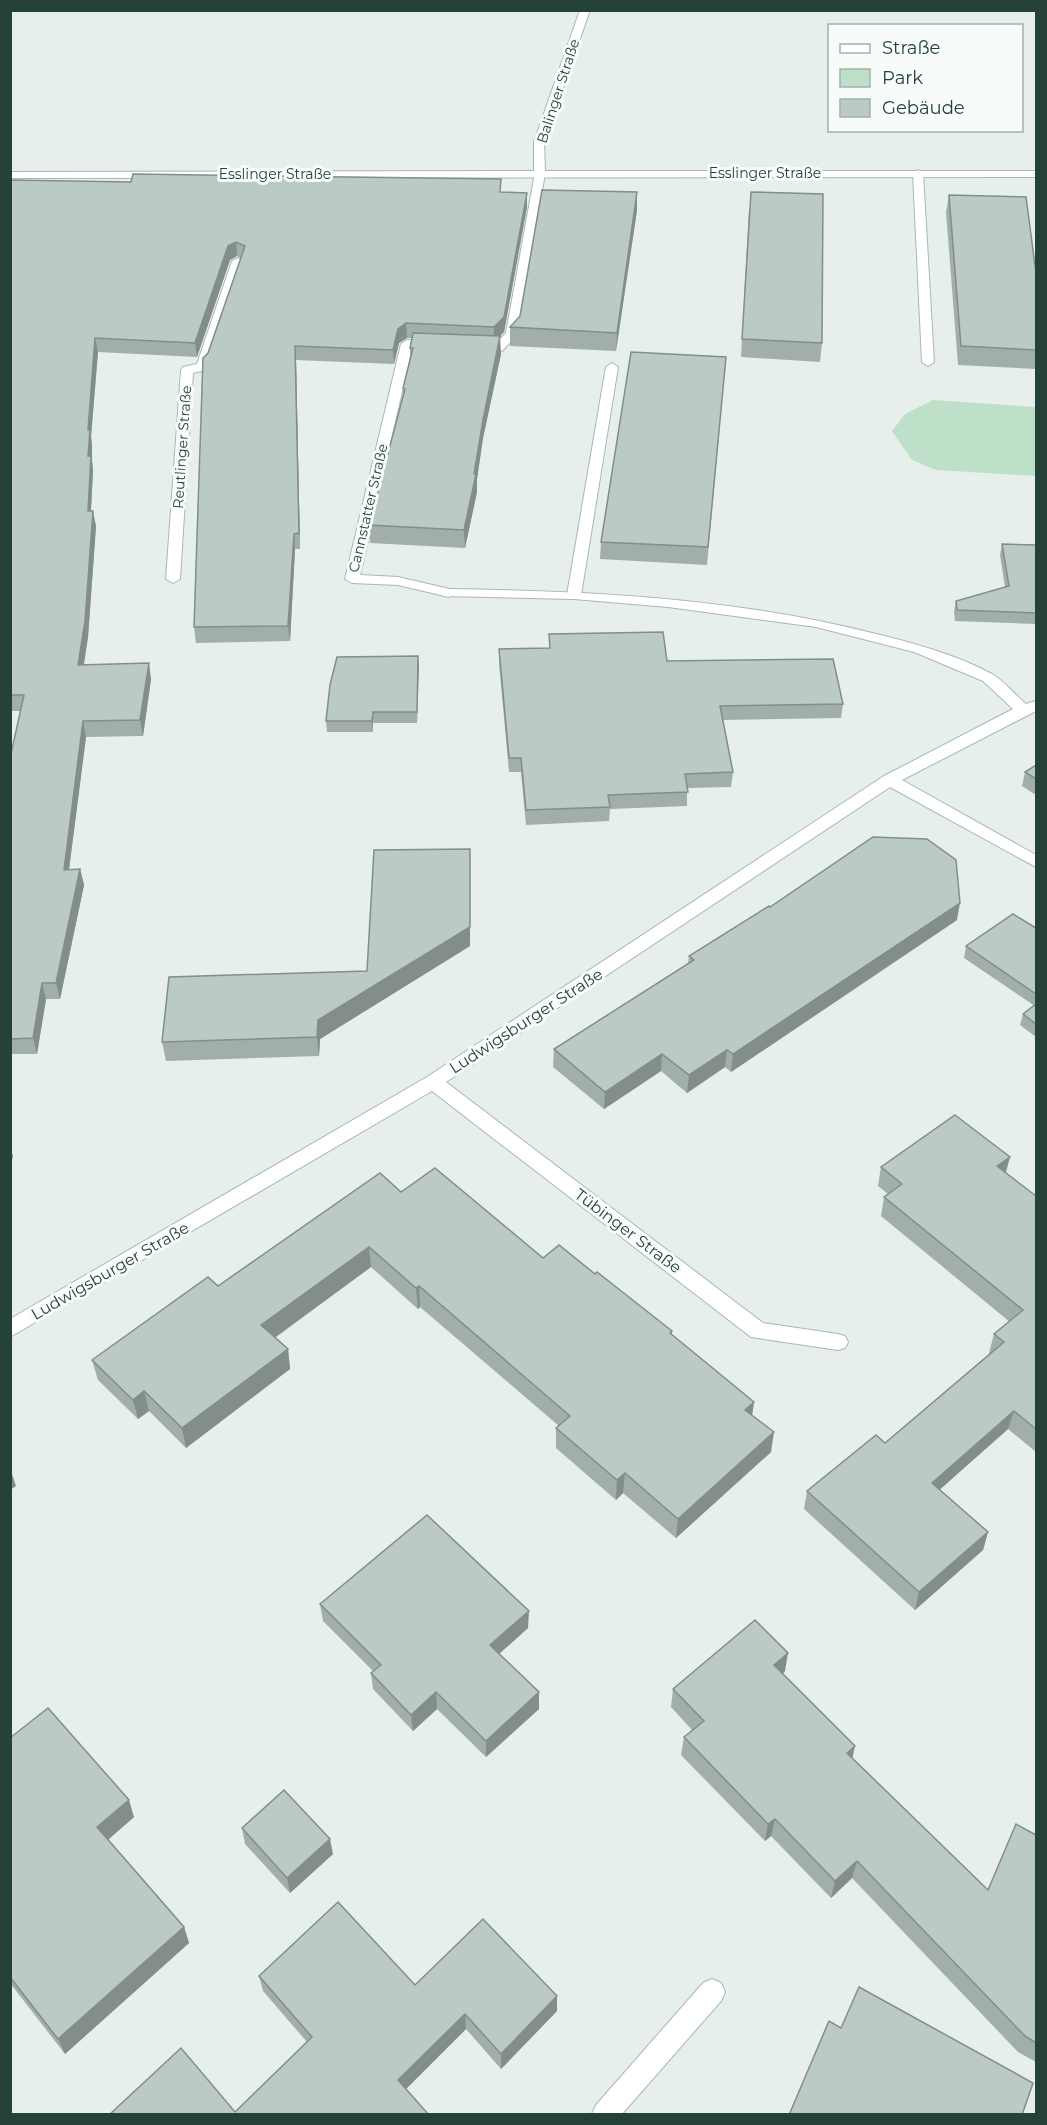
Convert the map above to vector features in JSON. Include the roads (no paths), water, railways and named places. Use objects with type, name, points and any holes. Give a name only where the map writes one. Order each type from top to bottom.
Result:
[{"type":"street","name":"Balinger Straße","points":[[540,173],[539,142],[585,10]]},
{"type":"street","name":"Cannstatter Straße","points":[[540,173],[512,334],[498,348],[407,344],[352,579],[398,581],[449,593],[574,595],[691,606],[816,623],[919,649],[988,678],[1030,708]]},
{"type":"street","points":[[918,173],[928,362]]},
{"type":"street","name":"Esslinger Straße","points":[[10,175],[1036,174]]},
{"type":"street","name":"Reutlinger Straße","points":[[173,579],[187,370],[202,367],[238,261]]},
{"type":"street","points":[[574,595],[612,367]]},
{"type":"street","name":"Ludwigsburger Straße","points":[[10,1329],[433,1083],[890,780],[1030,708]]},
{"type":"street","points":[[890,780],[1036,862]]},
{"type":"street","name":"Tübinger Straße","points":[[433,1083],[758,1331],[838,1342]]},
{"type":"street","points":[[605,2115],[712,1992]]}]
